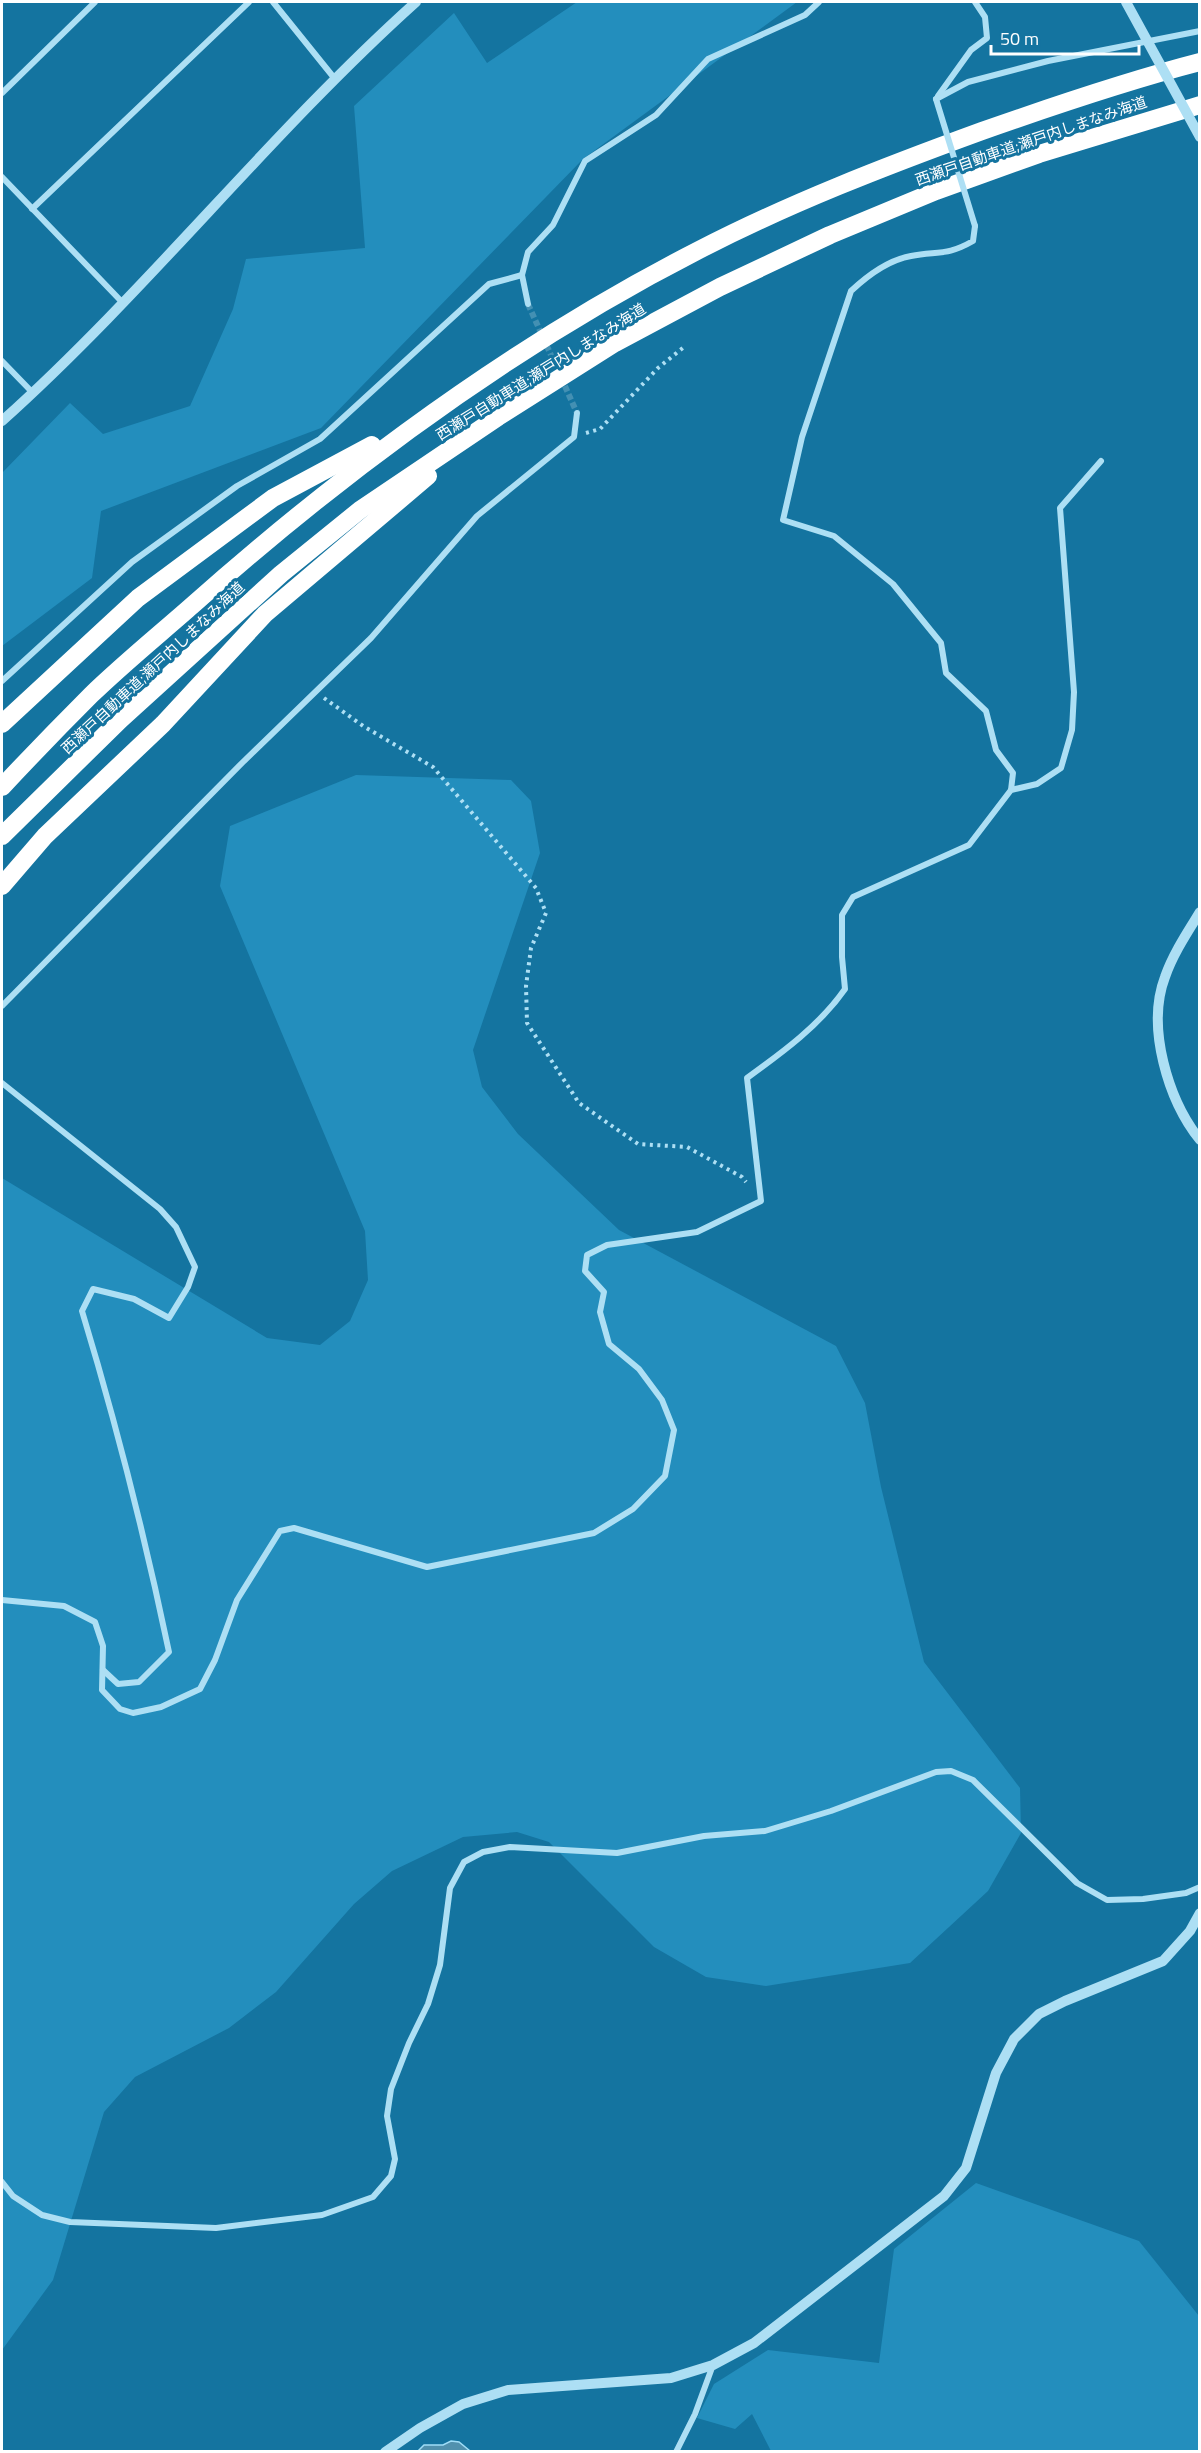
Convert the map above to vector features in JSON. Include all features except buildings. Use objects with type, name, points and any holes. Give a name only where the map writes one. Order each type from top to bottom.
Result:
[{"type":"highway","name":"西瀬戸自動車道;瀬戸内しまなみ海道","points":[[2,787],[93,693],[258,546],[335,484],[424,418],[599,305],[699,250],[810,198],[923,152],[1037,112],[1200,63]]},
{"type":"highway","name":"西瀬戸自動車道;瀬戸内しまなみ海道","points":[[2,836],[120,720],[281,574],[360,510],[498,417],[615,343],[720,286],[936,191],[1039,154],[1200,105]]},
{"type":"highway","points":[[2,886],[45,836],[163,724],[266,614],[498,417]]},
{"type":"highway","points":[[2,724],[138,598],[273,498],[424,418]]},
{"type":"street","points":[[2,93],[95,2]]},
{"type":"street","points":[[32,209],[249,2]]},
{"type":"street","points":[[273,2],[335,79]]},
{"type":"street","points":[[2,421],[33,393],[122,302],[335,79],[416,2]]},
{"type":"street","points":[[528,304],[522,275],[528,252],[553,225],[585,161],[656,115],[708,59],[805,15],[819,2]]},
{"type":"street","points":[[936,99],[971,50],[987,38],[985,17],[975,2]]},
{"type":"street","points":[[1126,2],[1200,137]]},
{"type":"street","points":[[936,99],[968,82],[1048,61],[1200,31]]},
{"type":"street","points":[[956,71],[968,82]]},
{"type":"street","points":[[2,1600],[64,1606],[95,1622],[103,1646],[102,1690],[120,1709],[134,1713],[161,1707],[200,1689],[215,1660],[237,1600],[280,1531],[294,1528],[427,1567],[594,1533],[633,1509],[664,1476],[674,1430],[662,1400],[639,1369],[609,1344],[600,1312],[604,1292],[585,1271],[587,1255],[607,1245],[697,1232],[760,1200],[747,1078],[772,1060],[830,1010],[845,989],[842,915],[853,897],[969,844],[1011,790],[1013,773],[996,750],[986,711],[946,674],[941,644],[893,584],[834,536],[783,520],[802,437],[851,291],[869,274],[909,256],[956,252],[974,241],[975,226],[936,99]]},
{"type":"street","points":[[2,177],[122,302]]},
{"type":"street","points":[[2,681],[132,562],[237,486],[320,439],[489,284],[522,275]]},
{"type":"street","points":[[2,361],[33,393]]},
{"type":"street","points":[[2,1006],[371,638],[477,516],[574,437],[577,413]]},
{"type":"street","points":[[1011,790],[1037,784],[1061,768],[1069,740],[1074,692],[1060,508],[1101,461]]},
{"type":"street","points":[[1200,912],[1184,937],[1164,979],[1156,1020],[1166,1077],[1200,1140]]},
{"type":"street","points":[[2,1083],[160,1209],[176,1227],[195,1267],[189,1287],[169,1318],[134,1299],[93,1288],[82,1311],[105,1385],[148,1551],[169,1652],[140,1682],[118,1684],[103,1670]]},
{"type":"street","points":[[2,2182],[13,2196],[42,2215],[70,2222],[216,2228],[322,2215],[372,2197],[391,2176],[395,2159],[387,2116],[391,2089],[409,2043],[428,2004],[440,1965],[450,1888],[464,1862],[483,1852],[510,1847],[617,1853],[704,1836],[765,1831],[831,1811],[927,1775],[951,1771],[973,1780],[1077,1882],[1107,1900],[1143,1899],[1186,1893],[1200,1887]]},
{"type":"street","points":[[385,2451],[463,2404],[508,2390],[671,2378],[714,2365],[754,2343],[944,2196],[966,2168],[996,2073],[1014,2038],[1039,2014],[1163,1961],[1190,1931],[1200,1913]]},
{"type":"street","points":[[676,2451],[695,2414],[714,2365]]},
{"type":"path","points":[[574,437],[600,429],[658,368],[684,347]]},
{"type":"path","points":[[316,692],[363,726],[433,767],[536,888],[546,913],[531,948],[526,986],[527,1023],[579,1104],[638,1144],[687,1147],[742,1177],[760,1200]]},
{"type":"shaded area","points":[[577,2],[797,2],[583,159],[321,428],[101,511],[92,578],[2,646],[2,473],[70,403],[103,434],[190,406],[233,309],[246,259],[365,248],[354,106],[454,13],[487,63]]},
{"type":"shaded area","points":[[356,775],[511,780],[531,801],[540,853],[473,1050],[482,1087],[518,1134],[619,1230],[836,1346],[865,1403],[881,1487],[924,1662],[1020,1788],[1021,1833],[988,1891],[910,1963],[766,1986],[706,1977],[654,1947],[549,1842],[517,1832],[463,1837],[392,1871],[354,1904],[276,1992],[229,2028],[135,2077],[104,2112],[53,2280],[2,2350],[2,1178],[267,1338],[320,1345],[350,1321],[368,1280],[365,1231],[220,886],[230,826]]},
{"type":"shaded area","points":[[976,2183],[1139,2241],[1199,2316],[1199,2451],[771,2451],[752,2414],[735,2429],[697,2418],[714,2384],[768,2350],[879,2363],[894,2249]]},
{"type":"shaded area","points":[[451,2441],[459,2442],[470,2451],[418,2451],[424,2445],[443,2445]]},
{"type":"tunnel","points":[[528,304],[577,413]]}]
